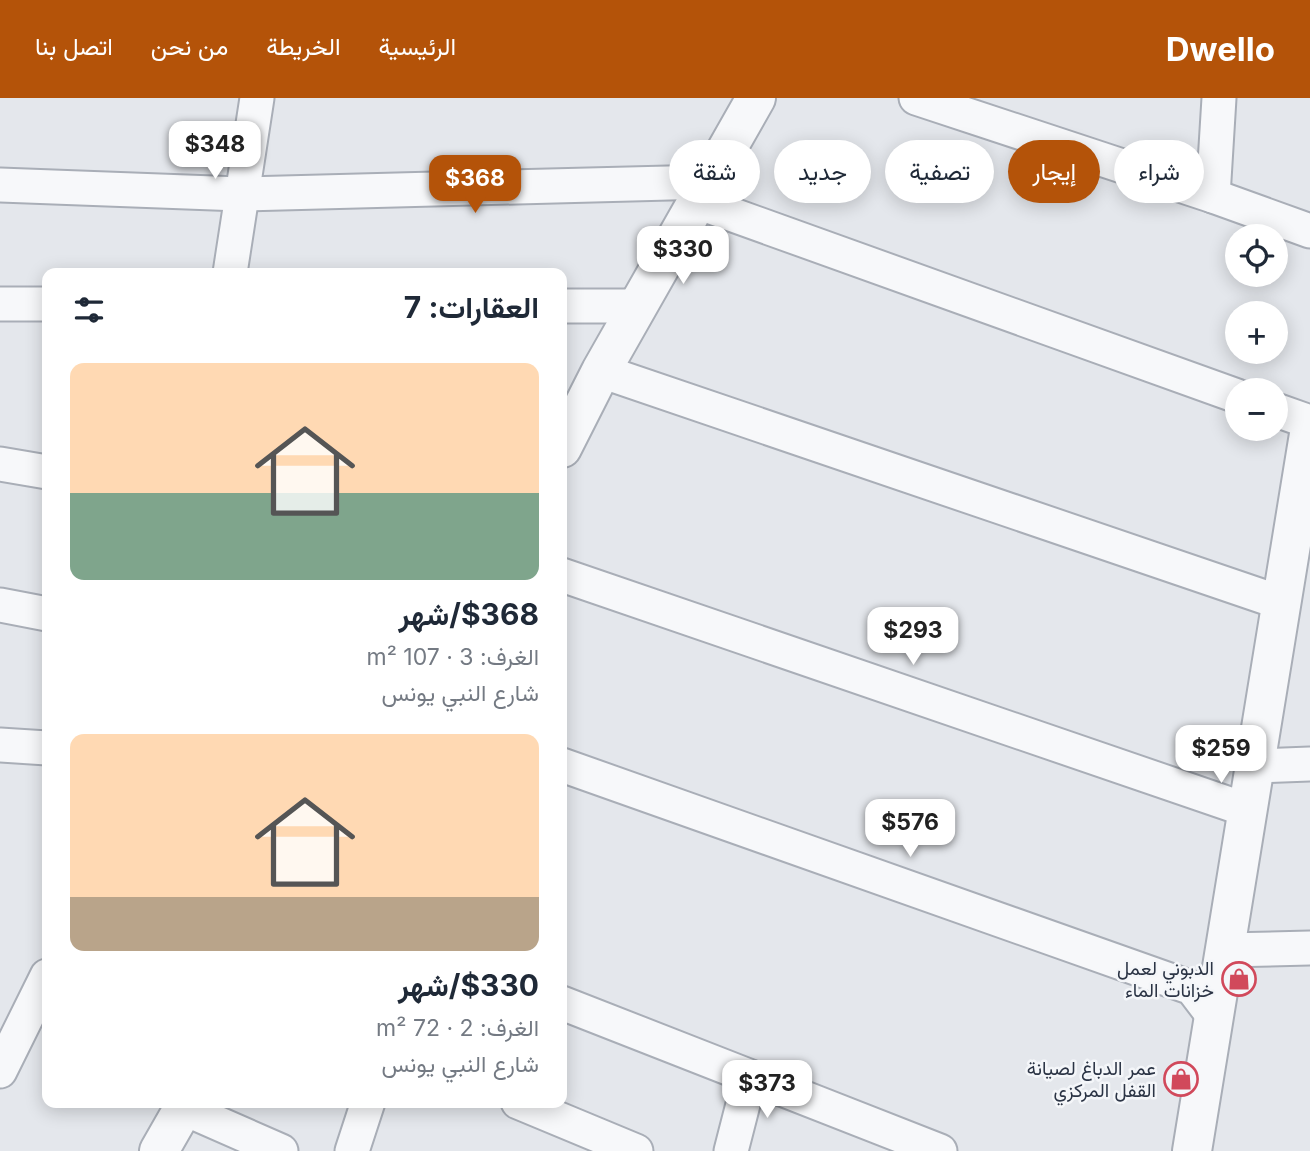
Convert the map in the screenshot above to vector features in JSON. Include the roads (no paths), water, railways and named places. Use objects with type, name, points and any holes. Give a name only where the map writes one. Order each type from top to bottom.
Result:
[{"type":"street","points":[[231,268],[257,98]]},
{"type":"street","points":[[732,140],[756,98]]},
{"type":"street","points":[[916,98],[1213,196],[1310,232]]},
{"type":"street","points":[[1213,196],[1219,98]]},
{"type":"street","points":[[0,185],[240,194],[669,192]]},
{"type":"street","points":[[567,438],[601,371],[697,203]]},
{"type":"street","points":[[732,203],[1225,391]]},
{"type":"street","points":[[0,304],[42,304]]},
{"type":"street","points":[[567,306],[638,306]]},
{"type":"street","points":[[601,371],[1282,603]]},
{"type":"street","points":[[1288,414],[1310,422]]},
{"type":"street","points":[[1192,1151],[1310,428]]},
{"type":"street","points":[[0,464],[42,471]]},
{"type":"street","points":[[567,577],[1247,810]]},
{"type":"street","points":[[0,605],[42,613]]},
{"type":"street","points":[[3,751],[42,748]]},
{"type":"street","points":[[1255,766],[1310,764]]},
{"type":"street","points":[[567,767],[1192,988],[1214,1017]]},
{"type":"street","points":[[1225,950],[1310,948]]},
{"type":"street","points":[[0,1071],[42,985]]},
{"type":"street","points":[[567,1005],[932,1150]]},
{"type":"street","points":[[731,1151],[750,1077]]},
{"type":"street","points":[[159,1151],[183,1108]]},
{"type":"street","points":[[191,1108],[281,1151]]},
{"type":"street","points":[[352,1151],[366,1108]]},
{"type":"street","points":[[532,1108],[636,1151]]},
{"type":"place","name":"الدبوني لعمل خزانات الماء","points":[[1239,979]]},
{"type":"place","name":"عمر الدباغ لصيانة القفل المركزي","points":[[1181,1079]]}]
